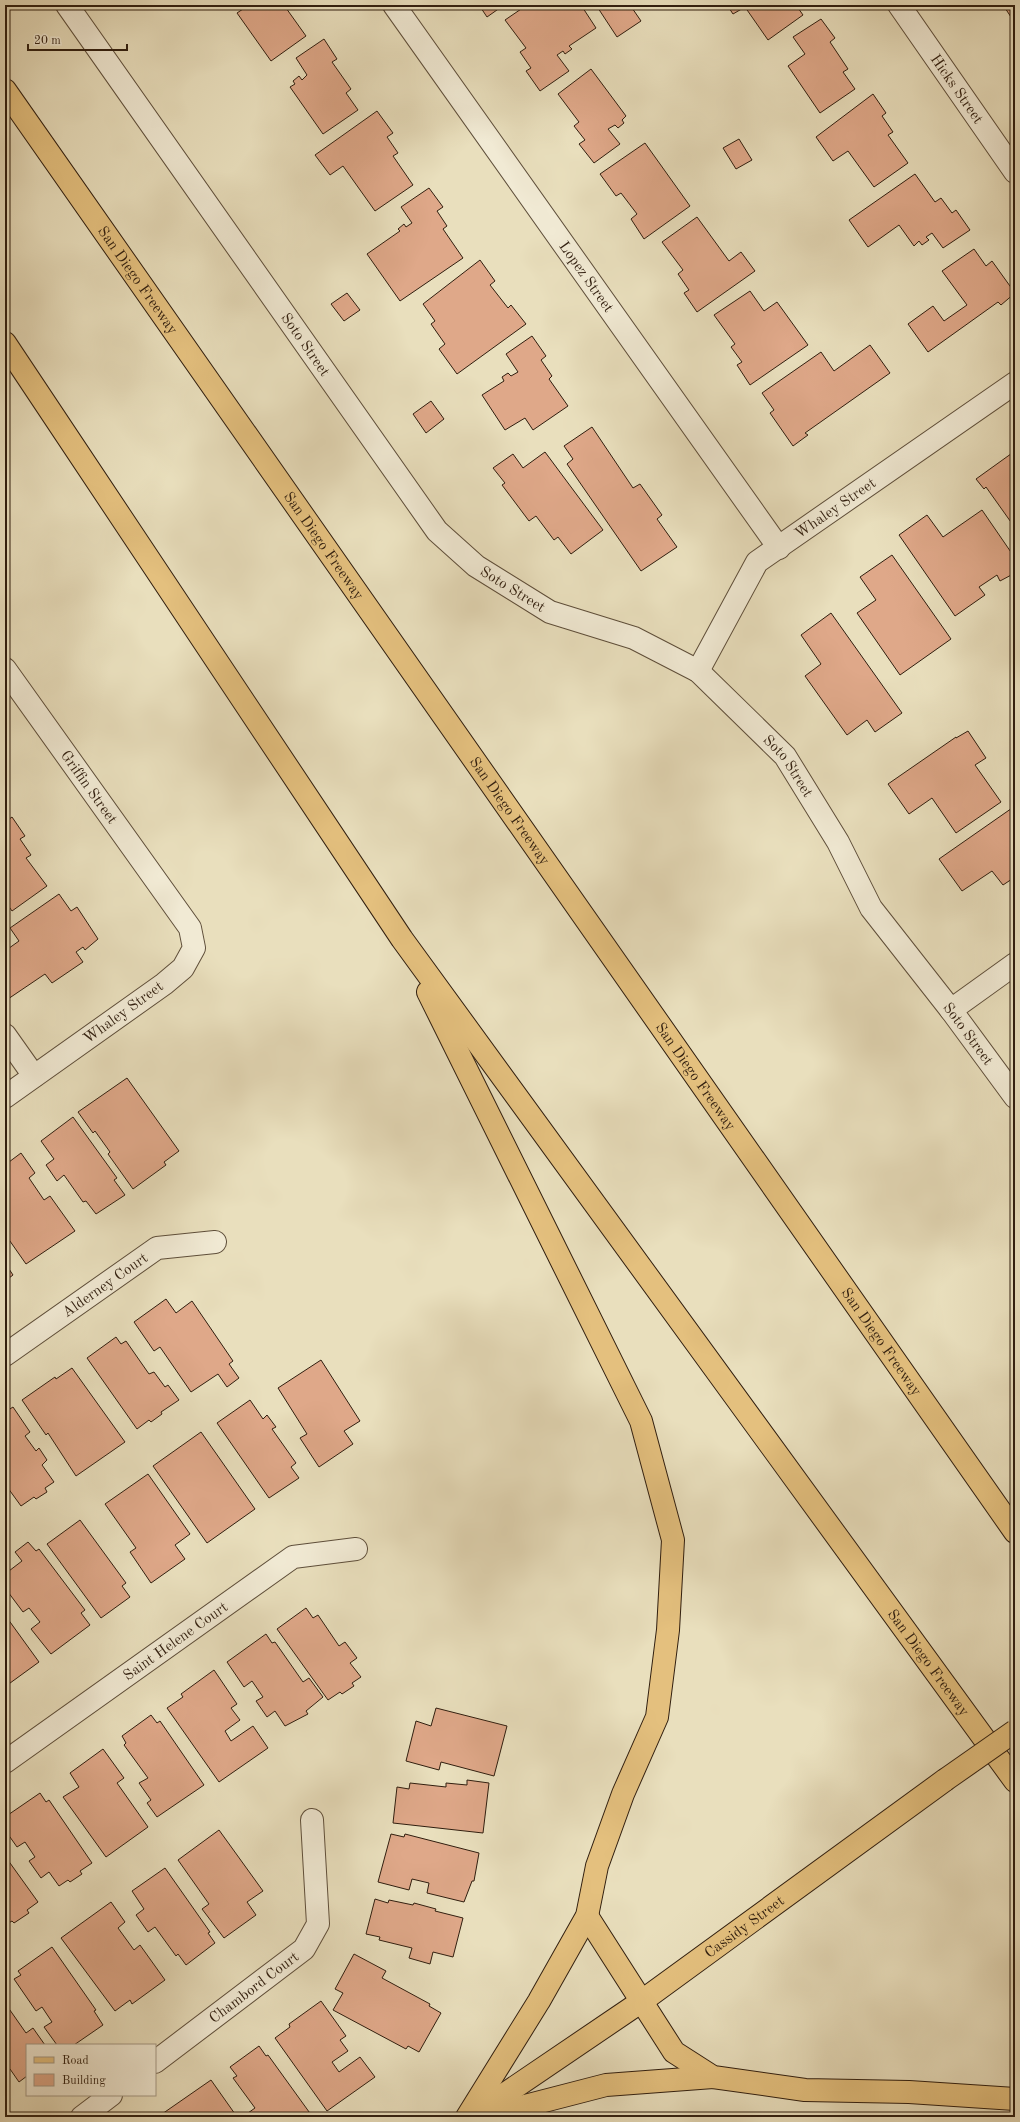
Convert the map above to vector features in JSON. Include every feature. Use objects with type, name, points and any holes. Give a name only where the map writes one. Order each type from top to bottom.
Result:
[{"type":"main road","name":"San Diego Freeway","points":[[5,90],[1015,1532]]},
{"type":"main road","name":"San Diego Freeway","points":[[5,343],[402,938],[1015,1781]]},
{"type":"main road","points":[[402,938],[641,1421],[673,1540],[668,1630],[657,1717],[623,1794],[597,1866],[587,1916],[539,2001],[467,2117]]},
{"type":"main road","name":"Cassidy Street","points":[[471,2117],[642,2001],[945,1780],[1015,1731]]},
{"type":"main road","points":[[587,1916],[674,2052],[713,2077]]},
{"type":"main road","points":[[482,2117],[606,2085],[713,2077],[805,2090],[908,2092],[1015,2099]]},
{"type":"street","name":"Soto Street","points":[[67,5],[438,531],[476,566],[550,612],[634,638],[698,671],[786,756],[838,842],[871,908],[951,1010],[1015,1097]]},
{"type":"street","name":"Lopez Street","points":[[394,5],[779,548]]},
{"type":"street","name":"Hicks Street","points":[[899,5],[1015,172]]},
{"type":"street","name":"Whaley Street","points":[[698,671],[757,562],[1015,383]]},
{"type":"street","name":"Griffin Street","points":[[5,669],[174,905]]},
{"type":"street","name":"Whaley Street","points":[[5,1097],[164,984],[183,968],[194,948],[190,928],[174,905]]},
{"type":"street","points":[[951,1010],[1015,964]]},
{"type":"street","points":[[5,1035],[34,1076]]},
{"type":"street","name":"Alderney Court","points":[[5,1355],[157,1248],[215,1242]]},
{"type":"street","name":"Saint Helene Court","points":[[5,1762],[293,1557],[356,1549]]},
{"type":"street","name":"Chambord Court","points":[[156,2061],[304,1949],[318,1924],[312,1820]]},
{"type":"street","points":[[82,2117],[110,2096]]},
{"type":"building","points":[[243,5],[290,5],[286,8],[306,36],[271,61],[237,13],[243,9],[241,7]]},
{"type":"building","points":[[479,5],[504,5],[487,17]]},
{"type":"building","points":[[527,5],[581,5],[596,28],[569,46],[572,49],[565,54],[563,51],[557,55],[569,71],[540,91],[526,71],[531,68],[520,52],[526,48],[505,20]]},
{"type":"building","points":[[596,5],[630,5],[641,21],[617,37]]},
{"type":"building","points":[[727,5],[796,5],[803,15],[768,40],[745,7],[733,14]]},
{"type":"building","points":[[1003,5],[1015,5],[1015,23]]},
{"type":"building","points":[[821,19],[835,38],[830,42],[848,69],[843,72],[855,89],[820,113],[788,66],[805,54],[793,37]]},
{"type":"building","points":[[324,39],[337,59],[332,62],[351,89],[346,93],[358,110],[323,134],[290,87],[295,84],[293,81],[299,76],[302,80],[307,75],[296,58]]},
{"type":"building","points":[[591,69],[626,116],[622,120],[624,123],[618,128],[615,125],[608,129],[620,144],[594,163],[579,144],[585,140],[574,126],[579,122],[558,94]]},
{"type":"building","points":[[873,94],[886,113],[882,116],[893,132],[888,135],[908,163],[874,187],[848,151],[833,161],[816,137]]},
{"type":"building","points":[[377,111],[393,133],[387,137],[398,153],[393,156],[413,185],[375,211],[343,166],[330,175],[315,155]]},
{"type":"building","points":[[739,139],[752,160],[736,169],[723,148]]},
{"type":"building","points":[[645,143],[690,206],[644,239],[631,219],[637,214],[621,193],[616,196],[600,174]]},
{"type":"building","points":[[915,174],[935,202],[941,198],[952,213],[956,210],[970,230],[943,248],[932,233],[926,237],[929,240],[922,245],[919,241],[914,246],[899,225],[868,247],[849,220]]},
{"type":"building","points":[[429,188],[443,207],[437,211],[447,226],[443,229],[463,258],[400,301],[367,254],[400,231],[398,229],[404,224],[406,227],[412,223],[401,207]]},
{"type":"building","points":[[697,217],[729,261],[741,252],[755,271],[697,312],[684,293],[689,290],[678,274],[683,270],[662,242]]},
{"type":"building","points":[[974,249],[986,266],[992,261],[1015,293],[1001,305],[998,302],[928,352],[908,324],[933,306],[944,321],[967,305],[942,271]]},
{"type":"building","points":[[480,260],[495,281],[490,285],[508,308],[511,305],[526,324],[457,374],[439,349],[445,344],[431,324],[435,321],[423,304]]},
{"type":"building","points":[[750,291],[764,311],[777,302],[808,345],[750,385],[737,365],[742,362],[731,347],[735,344],[714,315]]},
{"type":"building","points":[[347,293],[360,310],[344,321],[331,304]]},
{"type":"building","points":[[532,336],[546,356],[541,360],[552,376],[549,379],[568,406],[533,430],[525,418],[505,430],[482,395],[504,381],[502,377],[508,373],[511,376],[518,372],[506,354]]},
{"type":"building","points":[[870,345],[890,373],[805,433],[808,435],[793,446],[770,413],[774,410],[762,393],[821,352],[834,371]]},
{"type":"building","points":[[431,401],[444,419],[426,433],[413,414]]},
{"type":"building","points":[[592,427],[633,488],[640,484],[662,515],[657,519],[677,547],[641,571],[567,464],[573,459],[564,446]]},
{"type":"building","points":[[1015,451],[1015,523],[1013,525],[986,487],[984,489],[976,479]]},
{"type":"building","points":[[545,452],[603,530],[571,554],[558,537],[554,540],[536,516],[529,521],[502,485],[505,483],[493,468],[513,454],[523,468]]},
{"type":"building","points":[[982,510],[1015,558],[1015,573],[1000,581],[997,575],[979,587],[985,595],[955,616],[899,535],[927,515],[943,537]]},
{"type":"building","points":[[892,555],[951,639],[900,675],[857,613],[876,600],[860,577]]},
{"type":"building","points":[[831,613],[902,713],[875,732],[867,720],[847,735],[805,676],[821,664],[801,635]]},
{"type":"building","points":[[968,731],[986,758],[975,765],[1001,802],[956,833],[932,798],[909,814],[888,784],[956,737]]},
{"type":"building","points":[[1015,806],[1015,877],[1003,885],[992,871],[962,891],[939,859]]},
{"type":"building","points":[[12,817],[25,836],[20,839],[31,855],[26,858],[47,886],[12,911],[5,901],[5,822]]},
{"type":"building","points":[[59,894],[71,911],[77,907],[98,939],[85,950],[83,947],[76,952],[83,962],[52,983],[45,974],[8,999],[5,994],[5,961],[9,958],[5,951],[19,941],[10,928]]},
{"type":"building","points":[[127,1078],[179,1151],[164,1162],[166,1165],[133,1189],[108,1154],[110,1152],[95,1131],[93,1133],[78,1112]]},
{"type":"building","points":[[73,1117],[117,1178],[114,1180],[125,1195],[96,1214],[86,1201],[83,1202],[64,1175],[57,1181],[46,1165],[54,1159],[41,1141]]},
{"type":"building","points":[[21,1153],[35,1173],[29,1178],[44,1200],[50,1196],[75,1231],[26,1264],[5,1234],[5,1165]]},
{"type":"building","points":[[5,1263],[13,1275],[5,1281]]},
{"type":"building","points":[[166,1299],[176,1313],[192,1301],[233,1361],[229,1364],[239,1378],[227,1387],[218,1374],[191,1392],[160,1347],[154,1351],[134,1322]]},
{"type":"building","points":[[116,1337],[121,1344],[126,1341],[149,1374],[154,1372],[165,1387],[168,1385],[179,1400],[161,1412],[162,1414],[151,1422],[149,1420],[137,1429],[87,1358]]},
{"type":"building","points":[[321,1360],[360,1421],[344,1431],[353,1444],[319,1467],[300,1438],[307,1434],[278,1388]]},
{"type":"building","points":[[72,1368],[125,1442],[76,1476],[48,1433],[46,1435],[22,1400],[55,1377],[56,1379]]},
{"type":"building","points":[[250,1400],[263,1419],[267,1415],[276,1427],[272,1429],[296,1463],[291,1467],[299,1478],[269,1498],[217,1423]]},
{"type":"building","points":[[13,1407],[30,1432],[25,1436],[36,1451],[39,1448],[47,1460],[42,1465],[54,1482],[45,1488],[47,1492],[36,1499],[34,1497],[21,1506],[5,1484],[5,1412]]},
{"type":"building","points":[[201,1432],[255,1509],[207,1543],[153,1466]]},
{"type":"building","points":[[148,1474],[190,1534],[175,1545],[185,1559],[151,1583],[130,1552],[136,1548],[105,1504]]},
{"type":"building","points":[[80,1520],[126,1583],[122,1586],[130,1597],[101,1618],[47,1544]]},
{"type":"building","points":[[28,1542],[36,1551],[39,1549],[85,1610],[81,1613],[90,1625],[51,1654],[31,1629],[40,1622],[29,1608],[23,1612],[5,1588],[5,1574],[22,1561],[15,1552]]},
{"type":"building","points":[[306,1608],[313,1618],[318,1615],[339,1646],[345,1642],[357,1658],[350,1663],[361,1677],[352,1683],[354,1686],[342,1694],[340,1692],[328,1700],[277,1629]]},
{"type":"building","points":[[5,1615],[39,1662],[6,1686],[5,1685]]},
{"type":"building","points":[[266,1634],[272,1643],[275,1642],[303,1682],[309,1678],[323,1697],[306,1711],[308,1714],[285,1726],[275,1711],[267,1717],[256,1701],[263,1697],[252,1681],[244,1687],[227,1662]]},
{"type":"building","points":[[214,1670],[237,1704],[231,1708],[240,1720],[225,1731],[231,1741],[253,1726],[268,1748],[219,1782],[167,1708],[183,1697],[181,1694]]},
{"type":"building","points":[[436,1708],[507,1726],[494,1776],[441,1762],[439,1770],[406,1761],[416,1721],[431,1726]]},
{"type":"building","points":[[151,1715],[157,1723],[160,1721],[204,1785],[157,1817],[147,1803],[151,1800],[139,1783],[148,1778],[124,1745],[126,1743],[122,1736]]},
{"type":"building","points":[[103,1749],[124,1778],[117,1783],[148,1827],[106,1857],[63,1797],[79,1787],[70,1773]]},
{"type":"building","points":[[467,1780],[489,1783],[483,1833],[393,1823],[397,1787],[409,1789],[410,1783],[446,1787],[446,1783],[467,1785]]},
{"type":"building","points":[[40,1793],[46,1802],[49,1800],[92,1863],[80,1871],[82,1874],[70,1882],[68,1880],[59,1886],[49,1872],[41,1878],[29,1861],[35,1857],[25,1842],[17,1847],[5,1830],[5,1817]]},
{"type":"building","points":[[219,1830],[263,1891],[247,1902],[256,1915],[224,1938],[202,1909],[209,1904],[178,1860]]},
{"type":"building","points":[[391,1834],[404,1837],[405,1834],[479,1853],[474,1881],[472,1881],[464,1902],[427,1893],[429,1883],[412,1879],[409,1890],[378,1882]]},
{"type":"building","points":[[5,1856],[38,1902],[27,1910],[29,1913],[14,1923],[12,1921],[5,1925]]},
{"type":"building","points":[[165,1868],[210,1932],[208,1933],[215,1943],[186,1965],[178,1954],[176,1956],[155,1927],[148,1932],[136,1915],[144,1909],[132,1891]]},
{"type":"building","points":[[375,1899],[388,1903],[389,1900],[413,1905],[414,1903],[436,1909],[435,1911],[463,1918],[453,1957],[433,1952],[430,1964],[409,1958],[412,1948],[379,1940],[380,1937],[366,1934]]},
{"type":"building","points":[[111,1902],[125,1922],[118,1928],[134,1950],[140,1945],[165,1980],[132,2004],[130,2000],[115,2011],[61,1938]]},
{"type":"building","points":[[52,1947],[96,2010],[94,2011],[103,2025],[75,2044],[56,2044],[44,2027],[52,2022],[42,2007],[36,2011],[14,1979],[21,1975],[18,1971]]},
{"type":"building","points":[[354,1954],[386,1971],[382,1978],[430,2004],[429,2006],[441,2013],[419,2052],[408,2046],[406,2049],[333,2010],[343,1993],[335,1989]]},
{"type":"building","points":[[321,2001],[346,2036],[340,2040],[348,2051],[332,2062],[339,2072],[360,2057],[375,2077],[327,2111],[275,2038],[290,2027],[289,2024]]},
{"type":"building","points":[[5,2003],[26,2033],[33,2028],[44,2044],[26,2044],[26,2077],[19,2082],[10,2069],[5,2072]]},
{"type":"building","points":[[259,2046],[266,2056],[268,2055],[312,2116],[251,2117],[248,2113],[255,2108],[233,2078],[237,2076],[230,2067]]},
{"type":"building","points":[[211,2080],[235,2114],[231,2117],[164,2117],[162,2114]]}]
